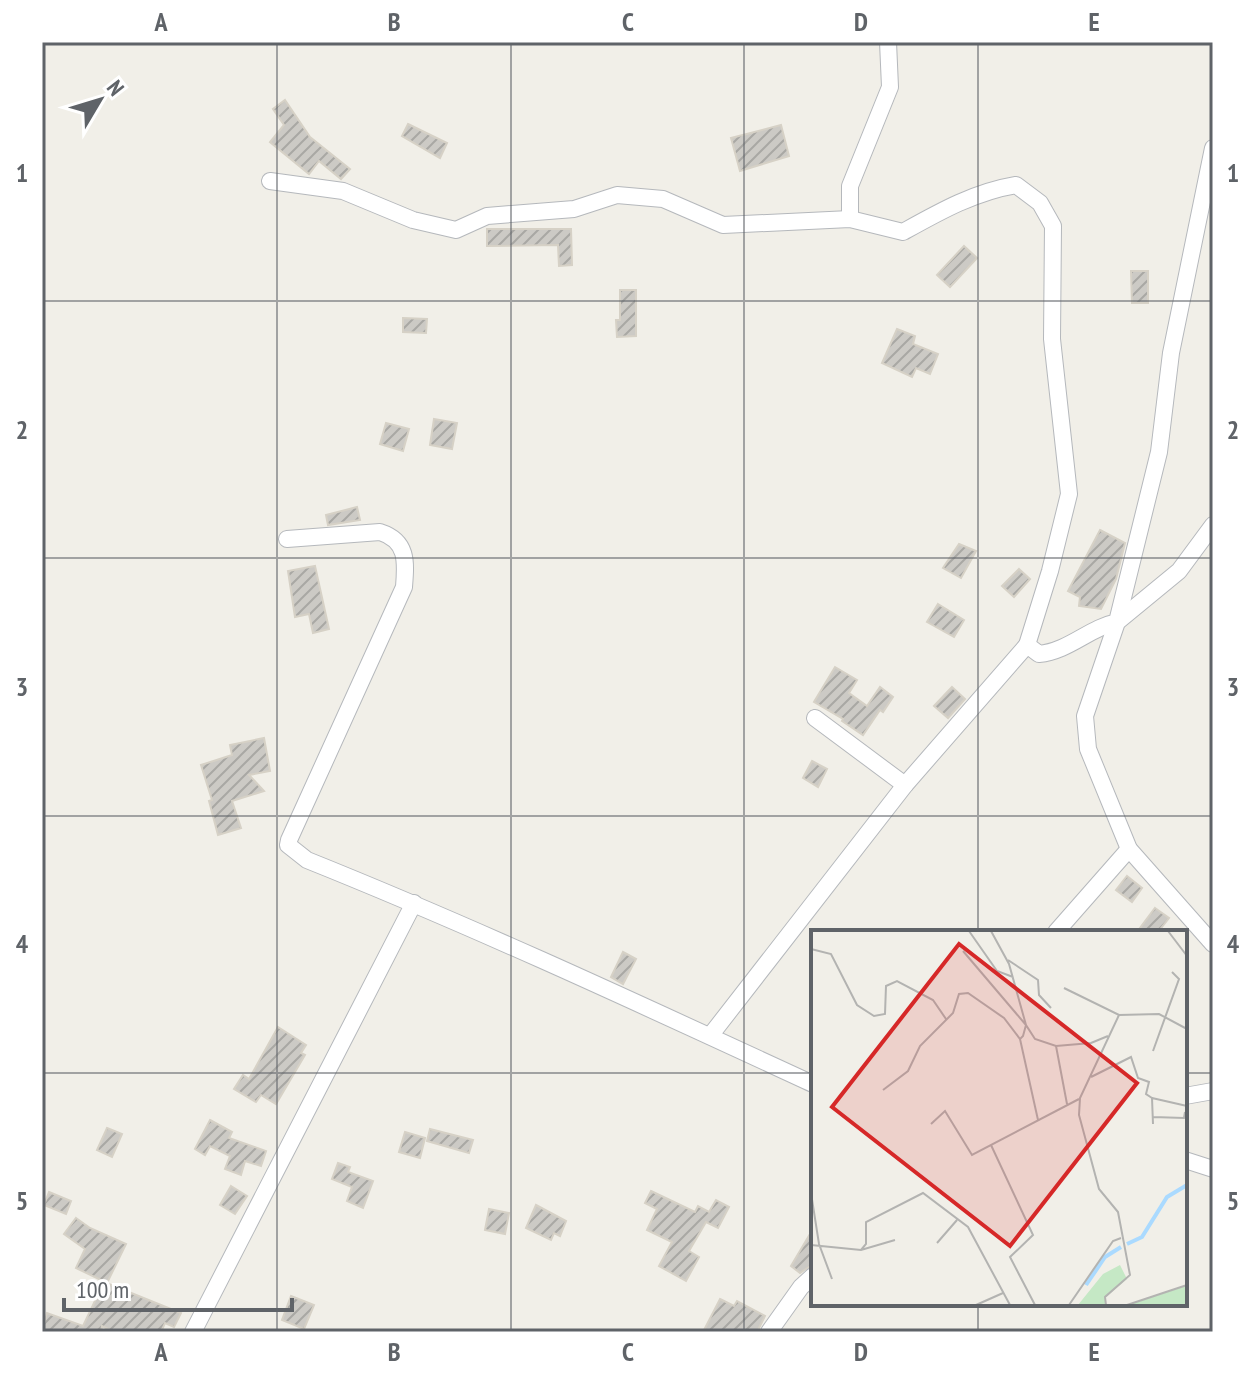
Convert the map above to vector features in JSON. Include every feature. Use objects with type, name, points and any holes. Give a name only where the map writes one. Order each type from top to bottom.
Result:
[{"type":"street","points":[[850,219],[850,186],[890,87],[888,42]]},
{"type":"street","points":[[1213,148],[1171,353],[1159,452],[1117,622],[1085,716],[1088,749],[1129,849],[1213,944]]},
{"type":"street","points":[[270,181],[343,191],[413,220],[456,230],[487,216],[574,209],[617,195],[663,199],[723,225],[850,219],[903,232],[949,206],[991,189],[1016,185],[1040,203],[1053,226],[1052,339],[1069,494],[1027,645],[905,785],[710,1036]]},
{"type":"street","points":[[1027,645],[1039,654],[1053,652],[1099,625],[1117,622],[1179,571],[1213,525]]},
{"type":"street","points":[[287,539],[380,532],[393,536],[405,559],[404,587],[288,845],[307,860],[414,903],[811,1083]]},
{"type":"street","points":[[815,718],[905,785]]},
{"type":"street","points":[[1058,930],[1129,849]]},
{"type":"street","points":[[193,1332],[414,903]]},
{"type":"street","points":[[1187,1096],[1213,1091]]},
{"type":"street","points":[[1187,1161],[1213,1169]]},
{"type":"street","points":[[769,1332],[811,1278]]},
{"type":"building","points":[[285,100],[310,137],[350,169],[341,179],[319,161],[309,174],[270,142],[284,125],[273,109]]},
{"type":"building","points":[[408,124],[447,143],[440,158],[402,136]]},
{"type":"building","points":[[781,125],[789,156],[740,171],[731,138]]},
{"type":"building","points":[[487,229],[571,229],[572,265],[559,266],[558,245],[487,246]]},
{"type":"building","points":[[964,246],[977,258],[950,287],[937,275]]},
{"type":"building","points":[[1131,271],[1148,271],[1148,303],[1132,303]]},
{"type":"building","points":[[620,290],[636,290],[636,336],[617,337]]},
{"type":"building","points":[[403,318],[427,319],[426,333],[403,332]]},
{"type":"building","points":[[897,329],[915,336],[913,344],[938,354],[930,374],[916,368],[912,377],[882,363]]},
{"type":"building","points":[[434,419],[457,423],[452,449],[430,445]]},
{"type":"building","points":[[386,423],[409,429],[403,451],[380,444]]},
{"type":"building","points":[[357,507],[360,520],[328,525],[326,515]]},
{"type":"building","points":[[1100,530],[1125,543],[1116,579],[1101,609],[1079,606],[1080,597],[1068,591]]},
{"type":"building","points":[[959,544],[976,551],[961,578],[943,568]]},
{"type":"building","points":[[315,566],[329,629],[313,633],[309,614],[295,617],[288,571]]},
{"type":"building","points":[[1019,569],[1030,579],[1014,597],[1002,586]]},
{"type":"building","points":[[938,604],[964,620],[954,637],[927,622]]},
{"type":"building","points":[[835,667],[857,680],[849,693],[867,706],[880,687],[893,697],[863,735],[814,702]]},
{"type":"building","points":[[952,687],[965,699],[948,718],[934,706]]},
{"type":"building","points":[[264,738],[270,771],[249,775],[264,791],[232,801],[241,828],[218,835],[209,801],[212,800],[201,765],[232,755],[230,745]]},
{"type":"building","points":[[812,761],[827,769],[818,787],[803,778]]},
{"type":"building","points":[[1127,876],[1142,888],[1132,902],[1116,890]]},
{"type":"building","points":[[1155,908],[1169,918],[1160,930],[1138,930]]},
{"type":"building","points":[[623,952],[636,959],[623,984],[611,977]]},
{"type":"building","points":[[278,1027],[306,1045],[301,1053],[305,1055],[276,1104],[261,1095],[256,1102],[234,1089],[243,1075],[249,1079]]},
{"type":"building","points":[[210,1120],[232,1132],[229,1138],[266,1151],[261,1166],[245,1161],[241,1175],[225,1169],[230,1156],[210,1146],[205,1155],[195,1149]]},
{"type":"building","points":[[107,1128],[122,1134],[112,1157],[97,1150]]},
{"type":"building","points":[[430,1129],[473,1140],[469,1153],[427,1141]]},
{"type":"building","points":[[405,1132],[425,1138],[420,1158],[399,1152]]},
{"type":"building","points":[[338,1163],[350,1167],[348,1172],[373,1181],[363,1208],[347,1201],[352,1187],[332,1179]]},
{"type":"building","points":[[231,1186],[247,1196],[235,1214],[220,1205]]},
{"type":"building","points":[[651,1191],[695,1212],[698,1206],[709,1212],[716,1200],[729,1207],[718,1228],[706,1222],[689,1251],[699,1257],[686,1281],[659,1266],[672,1242],[647,1230],[657,1209],[645,1203]]},
{"type":"building","points":[[49,1192],[71,1201],[66,1214],[44,1205]]},
{"type":"building","points":[[536,1205],[566,1221],[560,1236],[554,1233],[551,1240],[526,1228]]},
{"type":"building","points":[[489,1209],[509,1213],[505,1234],[485,1230]]},
{"type":"building","points":[[76,1218],[90,1228],[126,1244],[107,1283],[76,1268],[85,1249],[64,1234]]},
{"type":"building","points":[[811,1232],[811,1265],[800,1273],[791,1266]]},
{"type":"building","points":[[104,1282],[181,1313],[174,1327],[165,1323],[161,1332],[114,1332],[102,1326],[101,1332],[42,1332],[47,1313],[83,1326]]},
{"type":"building","points":[[291,1296],[314,1305],[304,1329],[282,1320]]},
{"type":"building","points":[[720,1299],[734,1306],[737,1301],[765,1316],[757,1332],[703,1332]]}]
